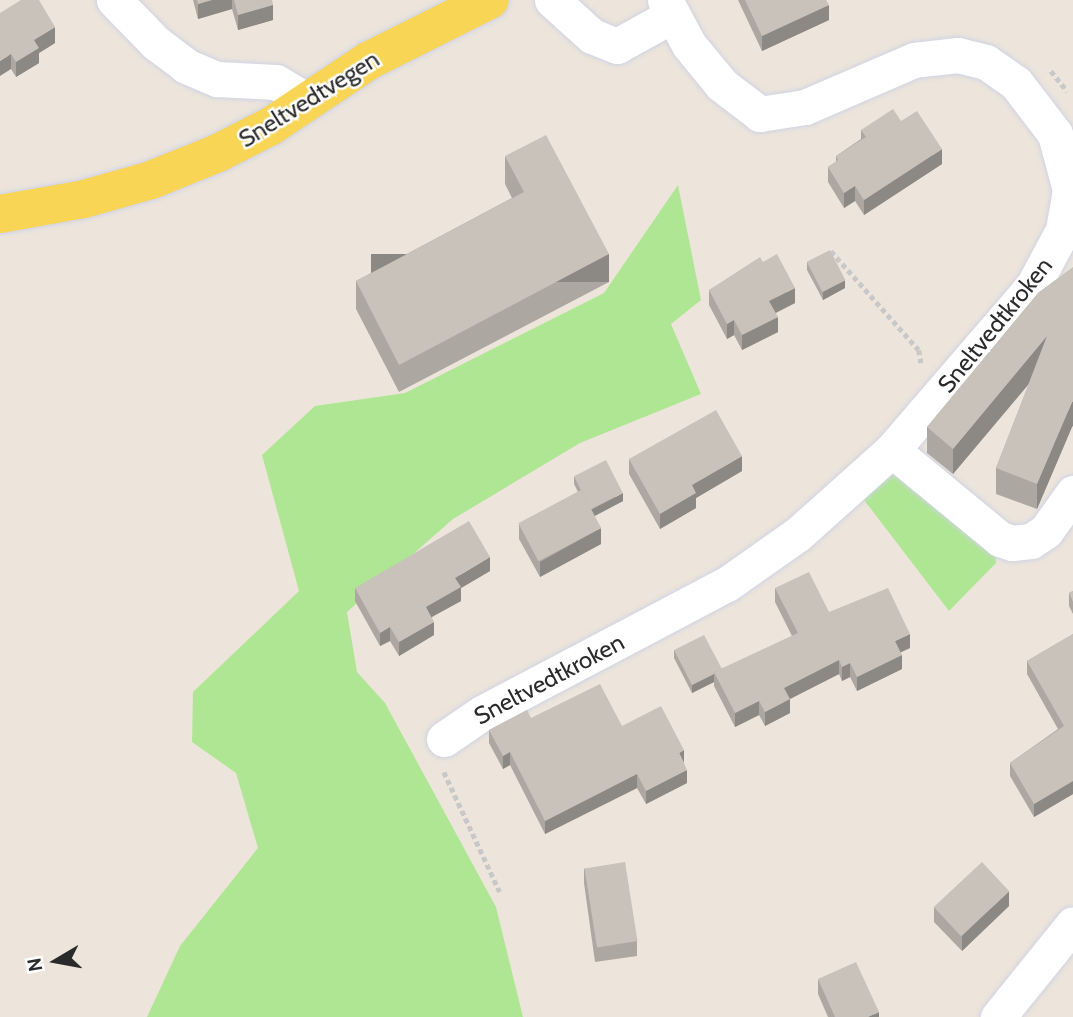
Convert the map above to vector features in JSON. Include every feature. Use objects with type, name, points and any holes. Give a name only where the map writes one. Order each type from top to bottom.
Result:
[{"type":"main road","name":"Sneltvedtvegen","points":[[0,214],[83,199],[151,180],[218,153],[422,31],[490,0]]},
{"type":"street","points":[[114,0],[156,43],[186,66],[217,79],[276,82],[308,101]]},
{"type":"street","points":[[552,0],[592,36],[617,46],[668,8]]},
{"type":"street","name":"Sneltvedtkroken","points":[[444,739],[482,713],[752,568],[798,534],[892,450],[928,409],[1032,286],[1063,230],[1070,190],[1063,152],[1044,115],[1016,83],[986,62],[958,55],[914,60],[805,107],[760,114],[722,85],[668,8]]},
{"type":"street","points":[[892,450],[1000,539],[1012,543],[1031,541],[1046,531],[1073,493]]},
{"type":"street","points":[[998,1017],[1073,924]]},
{"type":"path","points":[[831,251],[919,349],[928,409]]},
{"type":"path","points":[[444,739],[438,755],[445,776],[500,892]]},
{"type":"green space","points":[[678,185],[701,300],[671,324],[701,394],[580,443],[453,519],[347,612],[357,672],[385,703],[496,907],[523,1017],[147,1017],[180,946],[258,848],[236,773],[192,742],[193,692],[299,591],[262,455],[315,406],[405,393],[604,293]]},
{"type":"green space","points":[[890,444],[992,517],[996,563],[949,611],[851,483]]},
{"type":"building","points":[[21,0],[39,0],[55,27],[34,40],[39,48],[16,62],[11,54],[0,61],[0,13]]},
{"type":"building","points":[[234,0],[272,0],[273,5],[238,15]]},
{"type":"building","points":[[745,0],[826,0],[829,5],[762,36]]},
{"type":"building","points":[[893,109],[901,121],[917,111],[942,149],[864,200],[855,186],[844,193],[828,167],[838,160],[836,156],[866,137],[861,130]]},
{"type":"building","points":[[546,135],[609,254],[399,365],[356,281],[524,192],[505,156]]},
{"type":"building","points":[[830,250],[845,280],[822,292],[807,262]]},
{"type":"building","points":[[777,254],[795,288],[769,301],[778,317],[742,335],[734,320],[727,324],[709,290],[760,257],[763,262]]},
{"type":"building","points":[[1073,267],[1073,401],[1037,484],[996,468],[1047,336],[953,449],[927,427],[1039,292]]},
{"type":"building","points":[[716,410],[742,456],[692,485],[696,493],[660,514],[629,459]]},
{"type":"building","points":[[606,460],[623,493],[591,509],[574,476]]},
{"type":"building","points":[[581,490],[601,528],[538,561],[518,523]]},
{"type":"building","points":[[469,521],[490,557],[455,578],[461,587],[426,607],[434,622],[399,642],[390,627],[380,633],[355,588]]},
{"type":"building","points":[[809,572],[829,612],[888,588],[910,634],[895,641],[902,655],[857,677],[850,663],[842,667],[839,660],[784,688],[790,699],[765,712],[759,701],[735,713],[714,672],[798,633],[775,588]]},
{"type":"building","points":[[1073,634],[1073,781],[1034,804],[1010,763],[1064,726],[1027,661]]},
{"type":"building","points":[[704,635],[722,669],[692,685],[674,650]]},
{"type":"building","points":[[600,684],[622,726],[661,706],[684,750],[679,753],[687,770],[646,791],[637,774],[545,821],[510,752],[503,756],[489,730],[527,710],[531,718]]},
{"type":"building","points":[[625,862],[638,941],[597,947],[585,868]]},
{"type":"building","points":[[982,862],[1009,891],[961,936],[934,907]]},
{"type":"building","points":[[856,962],[879,1012],[868,1017],[835,1017],[818,979]]}]
